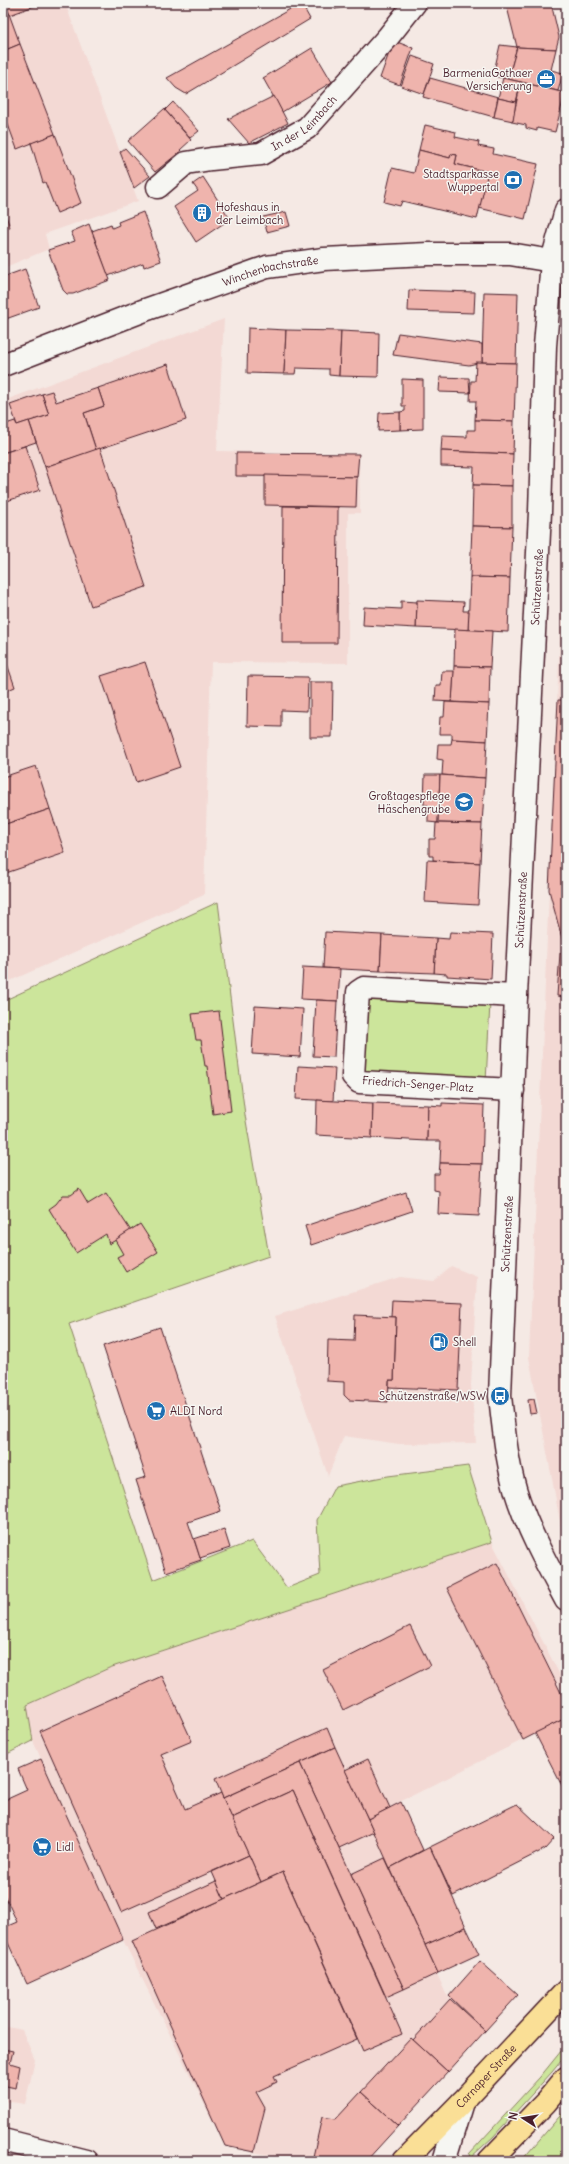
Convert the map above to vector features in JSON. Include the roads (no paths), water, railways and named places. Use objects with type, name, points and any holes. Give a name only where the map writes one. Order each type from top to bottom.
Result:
[{"type":"main road","name":"Carnaper Straße","points":[[404,2161],[462,2102],[566,1991]]},
{"type":"main road","points":[[489,2161],[546,2102],[566,2078]]},
{"type":"street","name":"In der Leimbach","points":[[158,187],[186,163],[262,154],[307,128],[415,3]]},
{"type":"street","name":"Schützenstraße","points":[[566,210],[552,261],[543,392],[540,520],[516,996],[500,1396],[505,1449],[518,1500],[536,1543],[566,1600]]},
{"type":"street","name":"Winchenbachstraße","points":[[3,365],[145,310],[268,267],[324,259],[428,254],[510,254],[552,261]]},
{"type":"street","name":"Friedrich-Senger-Platz","points":[[513,1090],[359,1082],[353,1076],[358,992],[364,988],[516,996]]},
{"type":"street","points":[[444,2161],[462,2102]]},
{"type":"street","points":[[3,2140],[86,2161]]},
{"type":"place","name":"BarmeniaGothaer Versicherung","points":[[546,79]]},
{"type":"place","name":"Stadtsparkasse Wuppertal","points":[[513,180]]},
{"type":"place","name":"Hofeshaus in der Leimbach","points":[[202,213]]},
{"type":"place","name":"Großtagespflege Häschengrube","points":[[464,802]]},
{"type":"place","name":"Shell","points":[[439,1342]]},
{"type":"place","name":"Schützenstraße/WSW","points":[[500,1396]]},
{"type":"place","name":"ALDI Nord","points":[[156,1411]]},
{"type":"place","name":"Lidl","points":[[42,1847]]}]
